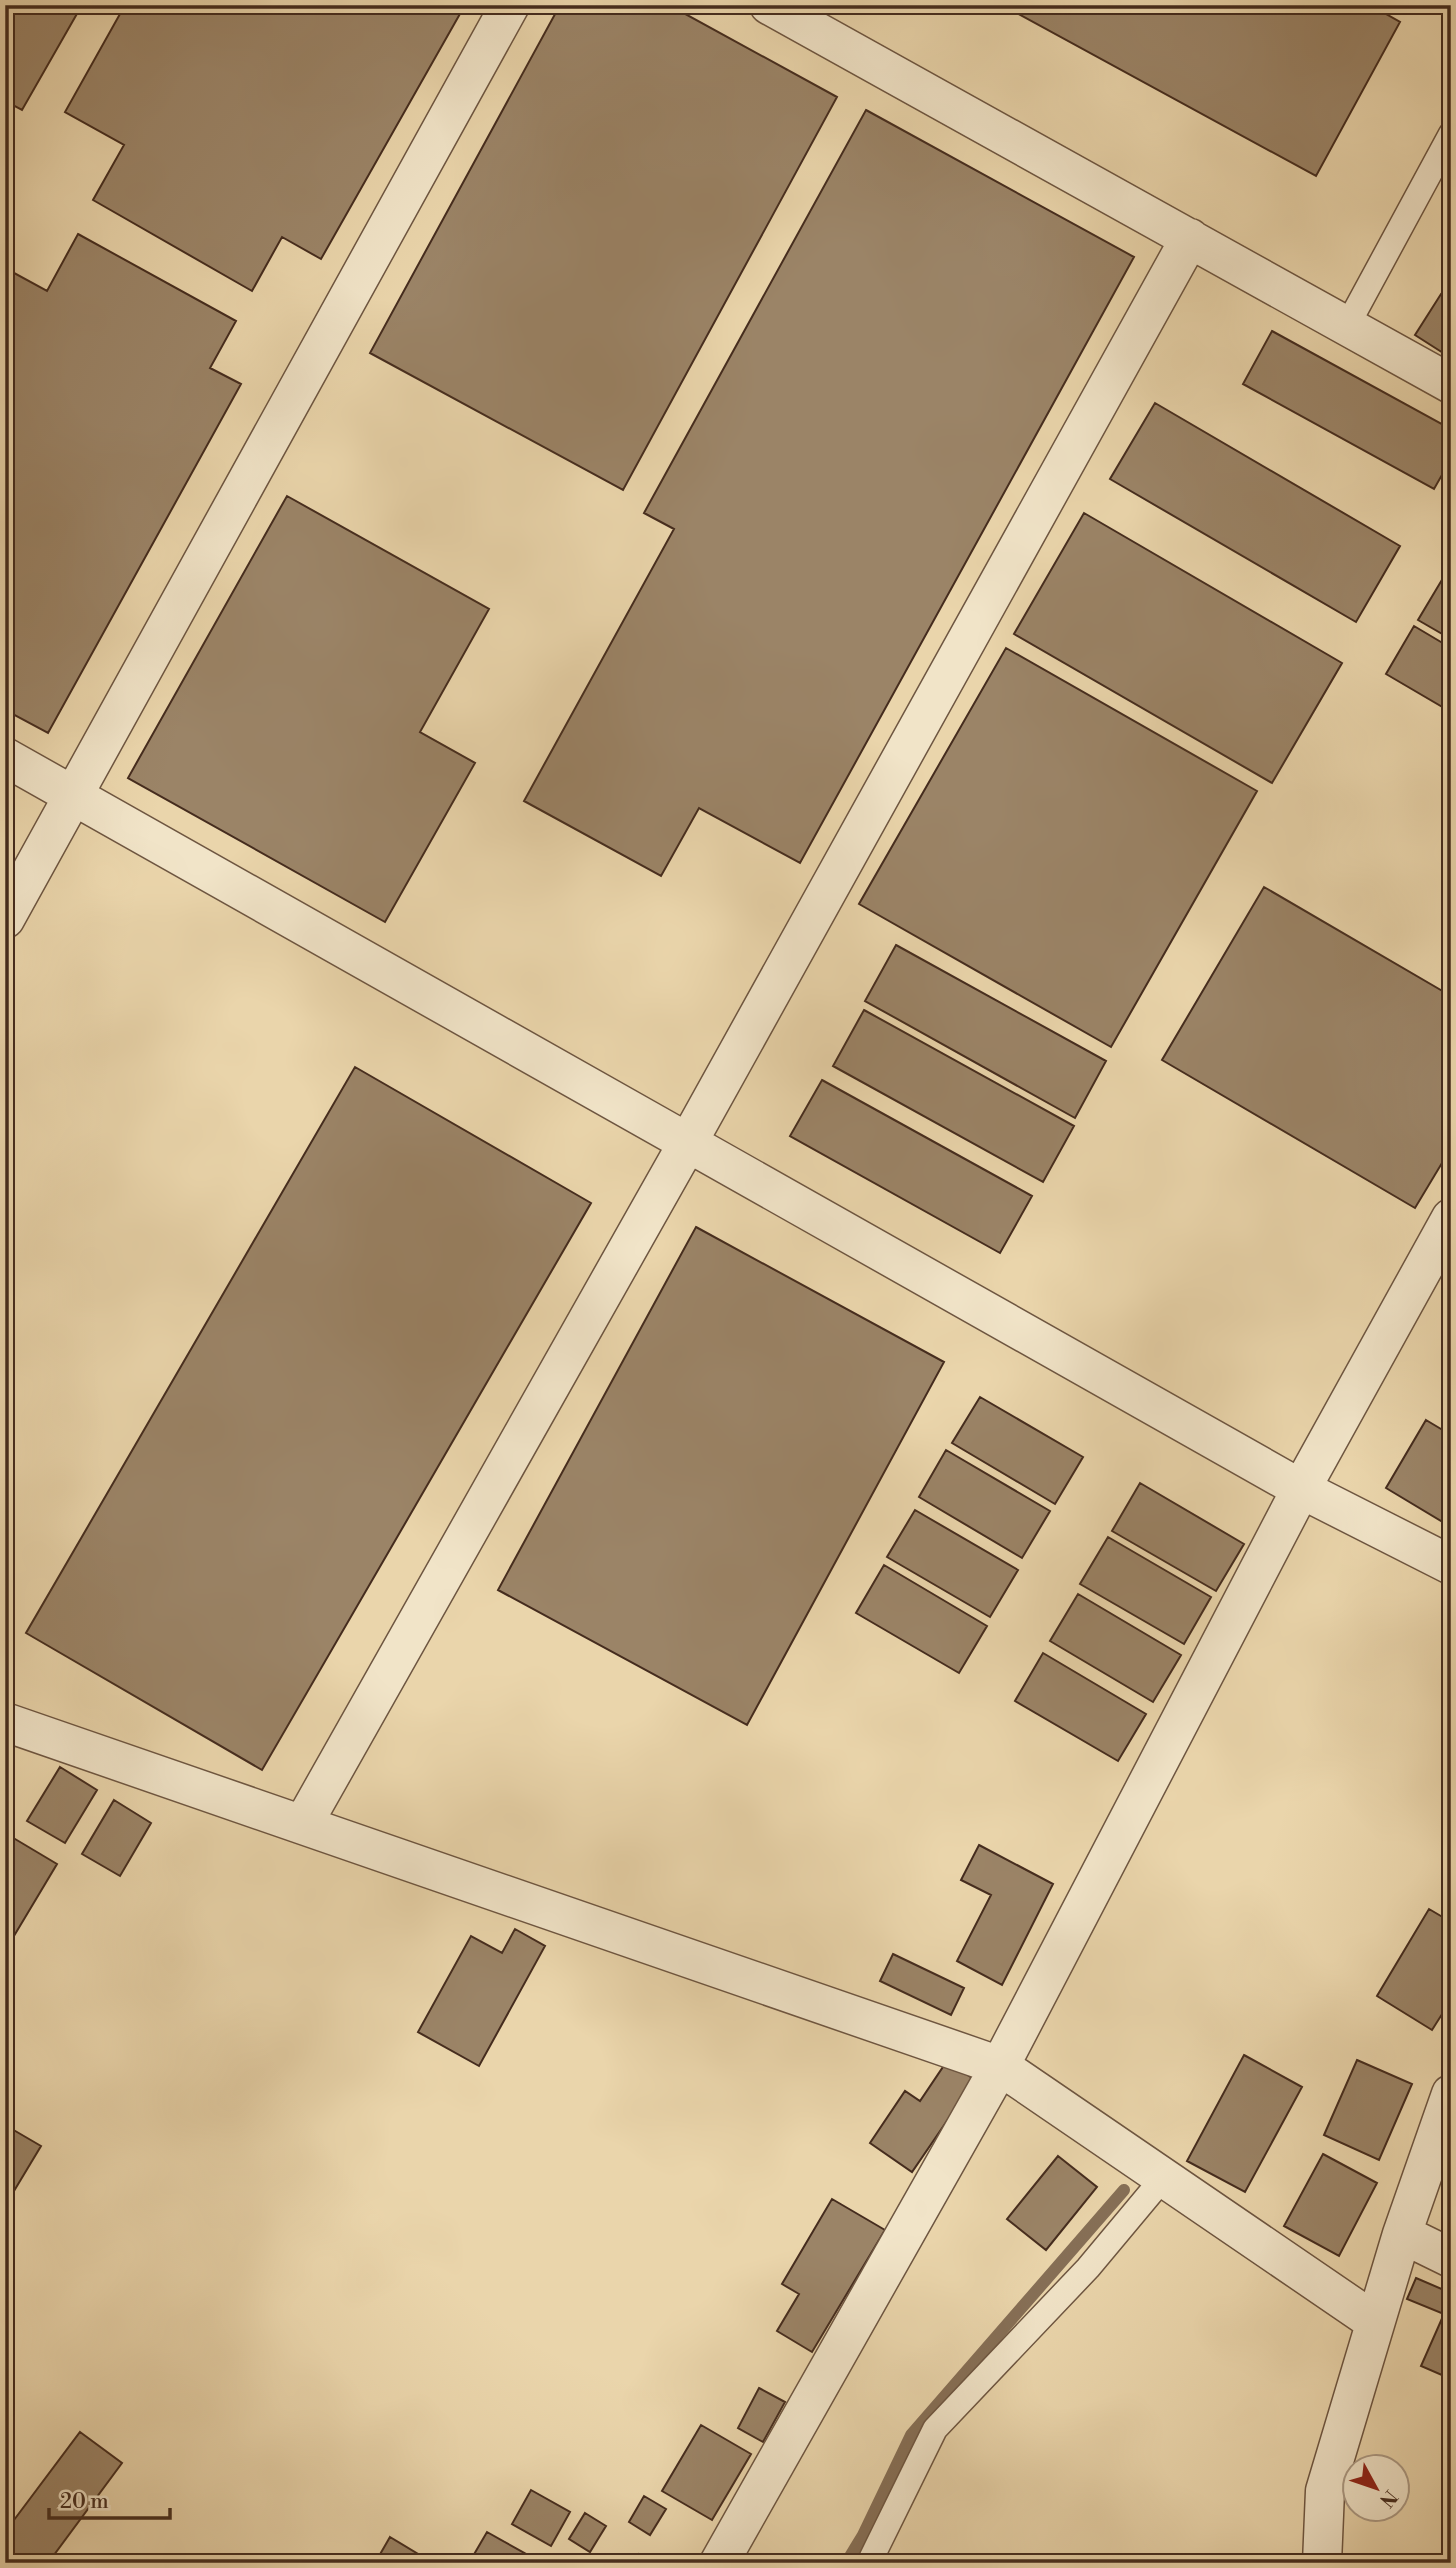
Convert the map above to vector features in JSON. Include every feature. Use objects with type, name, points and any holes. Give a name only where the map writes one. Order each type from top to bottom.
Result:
[{"type":"street","points":[[5,919],[510,5]]},
{"type":"street","points":[[769,5],[1451,384]]},
{"type":"street","points":[[303,1824],[687,1144],[1190,238]]},
{"type":"street","points":[[5,757],[1301,1489],[1451,1565]]},
{"type":"street","points":[[719,2563],[1000,2066],[1301,1489],[1451,1218]]},
{"type":"street","points":[[5,1722],[1000,2066],[1374,2322]]},
{"type":"street","points":[[1322,2563],[1325,2491],[1374,2322],[1451,2094]]},
{"type":"street","points":[[1402,2234],[1451,2258]]},
{"type":"lane","points":[[1347,326],[1451,134]]},
{"type":"lane","points":[[869,2563],[935,2429],[1088,2268],[1164,2177]]},
{"type":"building","points":[[5,5],[82,5],[22,110],[5,101]]},
{"type":"building","points":[[125,5],[465,5],[321,259],[282,237],[252,291],[93,200],[124,145],[65,112]]},
{"type":"building","points":[[560,5],[669,5],[837,97],[623,490],[370,353]]},
{"type":"building","points":[[1002,5],[1370,5],[1400,22],[1316,176]]},
{"type":"building","points":[[866,110],[1134,257],[800,863],[699,808],[661,876],[524,801],[674,529],[644,513]]},
{"type":"building","points":[[78,234],[236,321],[210,368],[241,384],[48,733],[5,710],[5,268],[47,291]]},
{"type":"building","points":[[1441,294],[1451,300],[1451,358],[1415,335]]},
{"type":"building","points":[[1272,331],[1451,429],[1451,459],[1434,489],[1243,384]]},
{"type":"building","points":[[1155,403],[1400,546],[1356,622],[1110,479]]},
{"type":"building","points":[[287,496],[489,609],[420,732],[475,763],[385,922],[128,778]]},
{"type":"building","points":[[1084,513],[1342,663],[1272,783],[1014,634]]},
{"type":"building","points":[[1446,573],[1451,576],[1451,639],[1418,620]]},
{"type":"building","points":[[1414,626],[1451,648],[1451,712],[1386,674]]},
{"type":"building","points":[[1006,648],[1257,791],[1111,1047],[859,904]]},
{"type":"building","points":[[1264,887],[1451,996],[1451,1148],[1415,1208],[1162,1060]]},
{"type":"building","points":[[896,945],[1106,1061],[1075,1118],[865,1001]]},
{"type":"building","points":[[864,1010],[1074,1126],[1043,1182],[833,1066]]},
{"type":"building","points":[[355,1067],[591,1203],[262,1770],[26,1633]]},
{"type":"building","points":[[822,1080],[1032,1196],[1000,1253],[790,1136]]},
{"type":"building","points":[[696,1227],[944,1362],[747,1725],[498,1590]]},
{"type":"building","points":[[980,1397],[1083,1457],[1055,1504],[952,1443]]},
{"type":"building","points":[[1426,1420],[1451,1435],[1451,1527],[1386,1488]]},
{"type":"building","points":[[946,1450],[1050,1511],[1022,1558],[919,1497]]},
{"type":"building","points":[[1140,1483],[1244,1544],[1216,1591],[1112,1531]]},
{"type":"building","points":[[915,1510],[1018,1570],[990,1617],[887,1557]]},
{"type":"building","points":[[1108,1537],[1211,1597],[1184,1644],[1080,1584]]},
{"type":"building","points":[[884,1565],[987,1626],[959,1673],[856,1613]]},
{"type":"building","points":[[1078,1594],[1181,1655],[1153,1702],[1050,1641]]},
{"type":"building","points":[[1043,1653],[1146,1714],[1118,1761],[1015,1701]]},
{"type":"building","points":[[60,1767],[97,1790],[65,1843],[27,1821]]},
{"type":"building","points":[[114,1800],[151,1823],[120,1876],[82,1854]]},
{"type":"building","points":[[5,1833],[57,1864],[5,1951]]},
{"type":"building","points":[[979,1845],[1053,1884],[1002,1985],[957,1961],[991,1895],[961,1880]]},
{"type":"building","points":[[1429,1909],[1451,1922],[1451,1950],[1443,1961],[1451,1966],[1451,2000],[1432,2030],[1377,1996]]},
{"type":"building","points":[[515,1929],[545,1946],[479,2066],[418,2032],[471,1936],[502,1953]]},
{"type":"building","points":[[893,1954],[964,1988],[951,2015],[880,1981]]},
{"type":"building","points":[[1244,2055],[1302,2087],[1245,2192],[1187,2161]]},
{"type":"building","points":[[1357,2060],[1412,2084],[1379,2160],[1324,2135]]},
{"type":"building","points":[[947,2061],[975,2080],[912,2172],[870,2143],[905,2091],[920,2101]]},
{"type":"building","points":[[5,2125],[41,2146],[5,2206]]},
{"type":"building","points":[[1323,2154],[1377,2183],[1339,2256],[1284,2226]]},
{"type":"building","points":[[1058,2156],[1097,2187],[1046,2250],[1007,2219]]},
{"type":"building","points":[[832,2199],[885,2230],[812,2352],[777,2331],[799,2294],[782,2284]]},
{"type":"building","points":[[1416,2278],[1451,2293],[1451,2379],[1421,2366],[1444,2314],[1407,2299]]},
{"type":"building","points":[[759,2388],[785,2402],[763,2442],[738,2428]]},
{"type":"building","points":[[701,2425],[751,2454],[712,2520],[662,2491]]},
{"type":"building","points":[[80,2432],[122,2463],[48,2563],[5,2563],[5,2532]]},
{"type":"building","points":[[531,2490],[570,2512],[551,2546],[512,2524]]},
{"type":"building","points":[[644,2496],[666,2509],[650,2535],[629,2522]]},
{"type":"building","points":[[585,2513],[606,2526],[590,2552],[569,2539]]},
{"type":"building","points":[[487,2532],[526,2554],[521,2563],[469,2563]]},
{"type":"building","points":[[390,2537],[433,2563],[375,2563]]},
{"type":"building","points":[[639,2554],[655,2563],[634,2563]]},
{"type":"building","points":[[1235,2555],[1269,2563],[1233,2563]]},
{"type":"waterway","points":[[846,2563],[863,2535],[911,2435],[1124,2190]]}]
